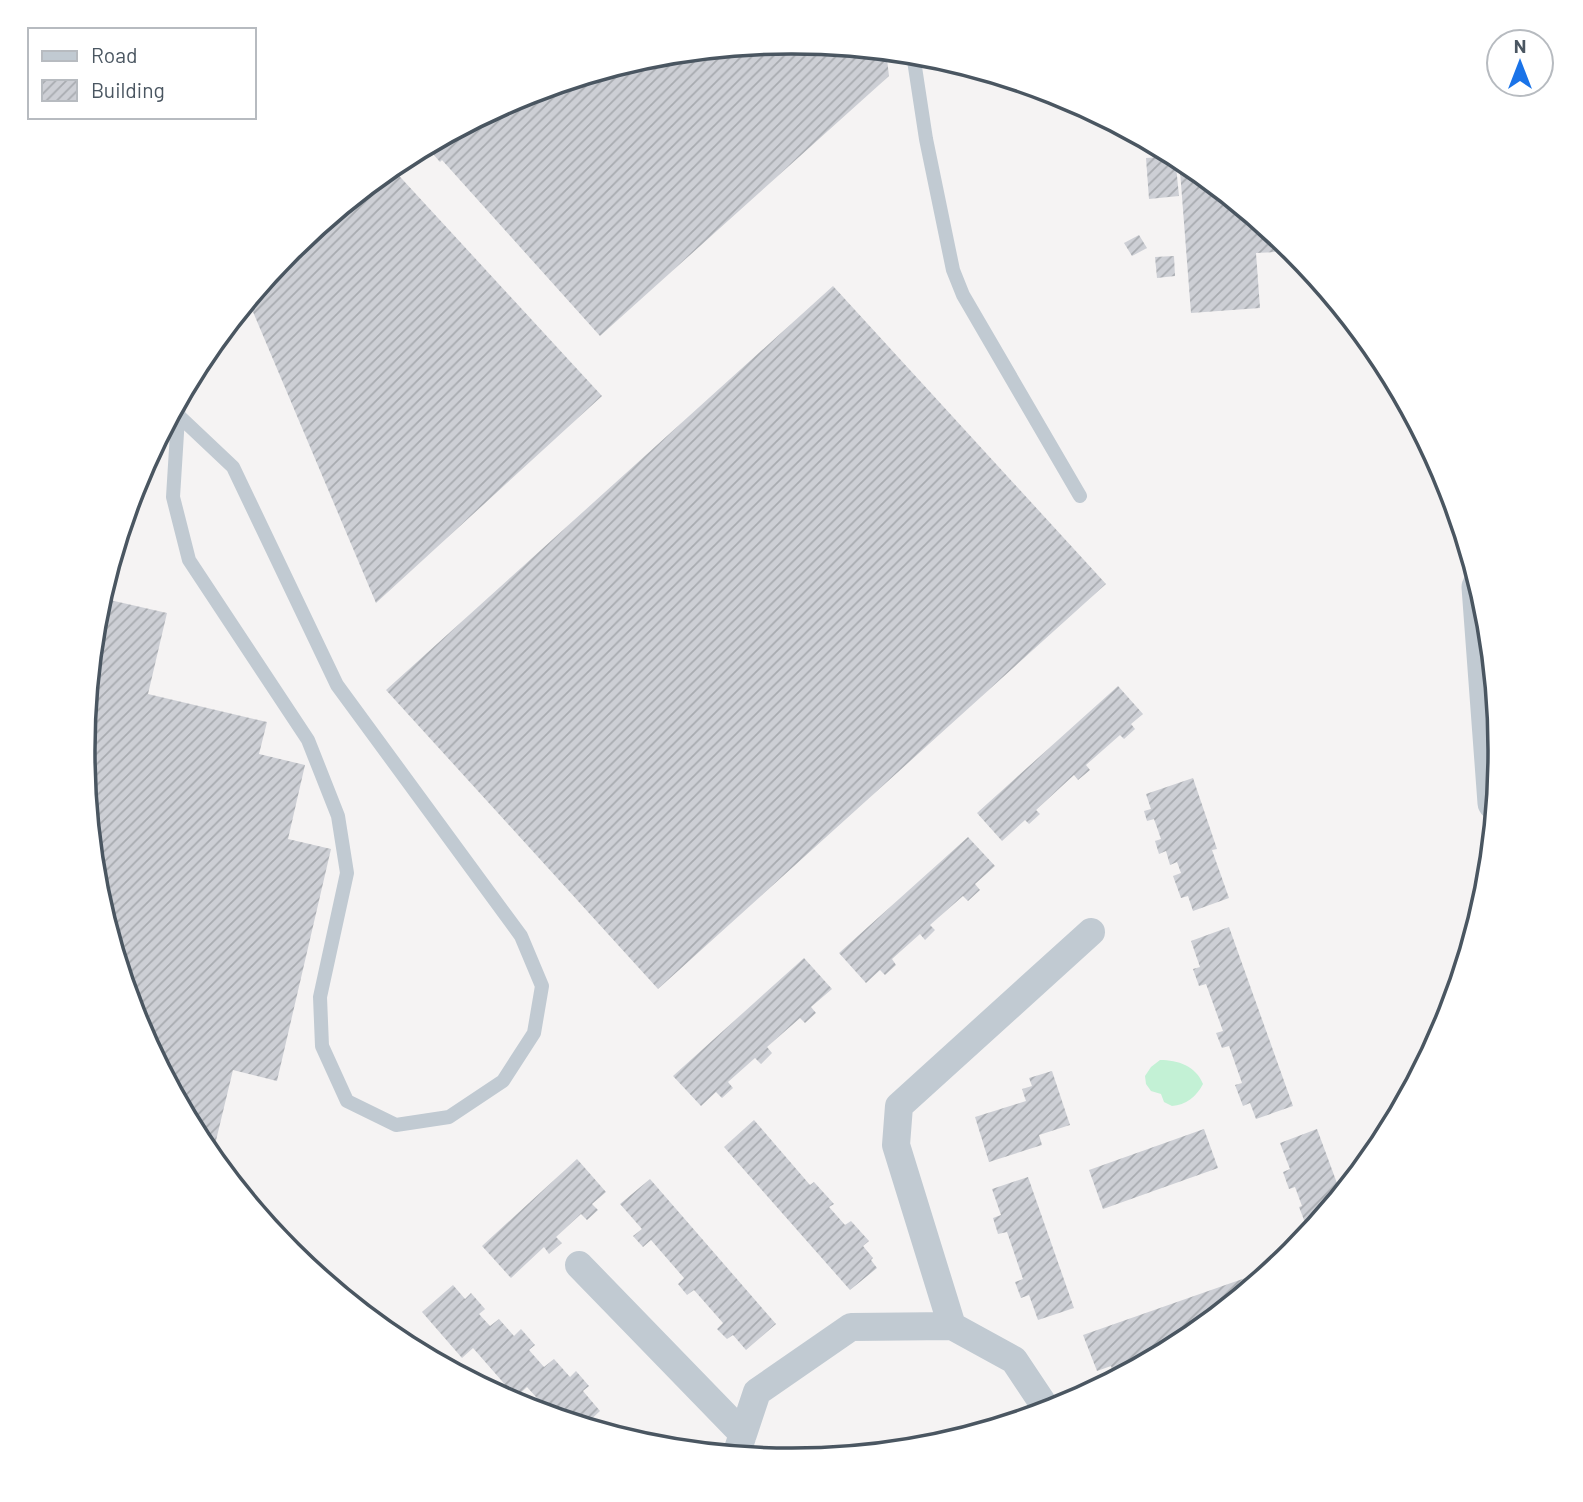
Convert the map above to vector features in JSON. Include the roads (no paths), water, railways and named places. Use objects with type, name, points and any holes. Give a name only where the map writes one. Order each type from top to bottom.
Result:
[{"type":"street","points":[[952,1326],[896,1145],[899,1105],[1091,932]]},
{"type":"street","points":[[579,1265],[739,1444],[757,1392],[851,1327],[952,1326],[1014,1360],[1041,1401]]},
{"type":"lane","points":[[915,66],[926,139],[953,270],[962,295],[1080,496]]},
{"type":"lane","points":[[178,422],[173,497],[189,560],[308,740],[338,816],[347,873],[320,997],[322,1046],[346,1101],[396,1125],[449,1117],[503,1081],[534,1033],[542,986],[521,936],[337,685],[233,467],[183,412]]}]
